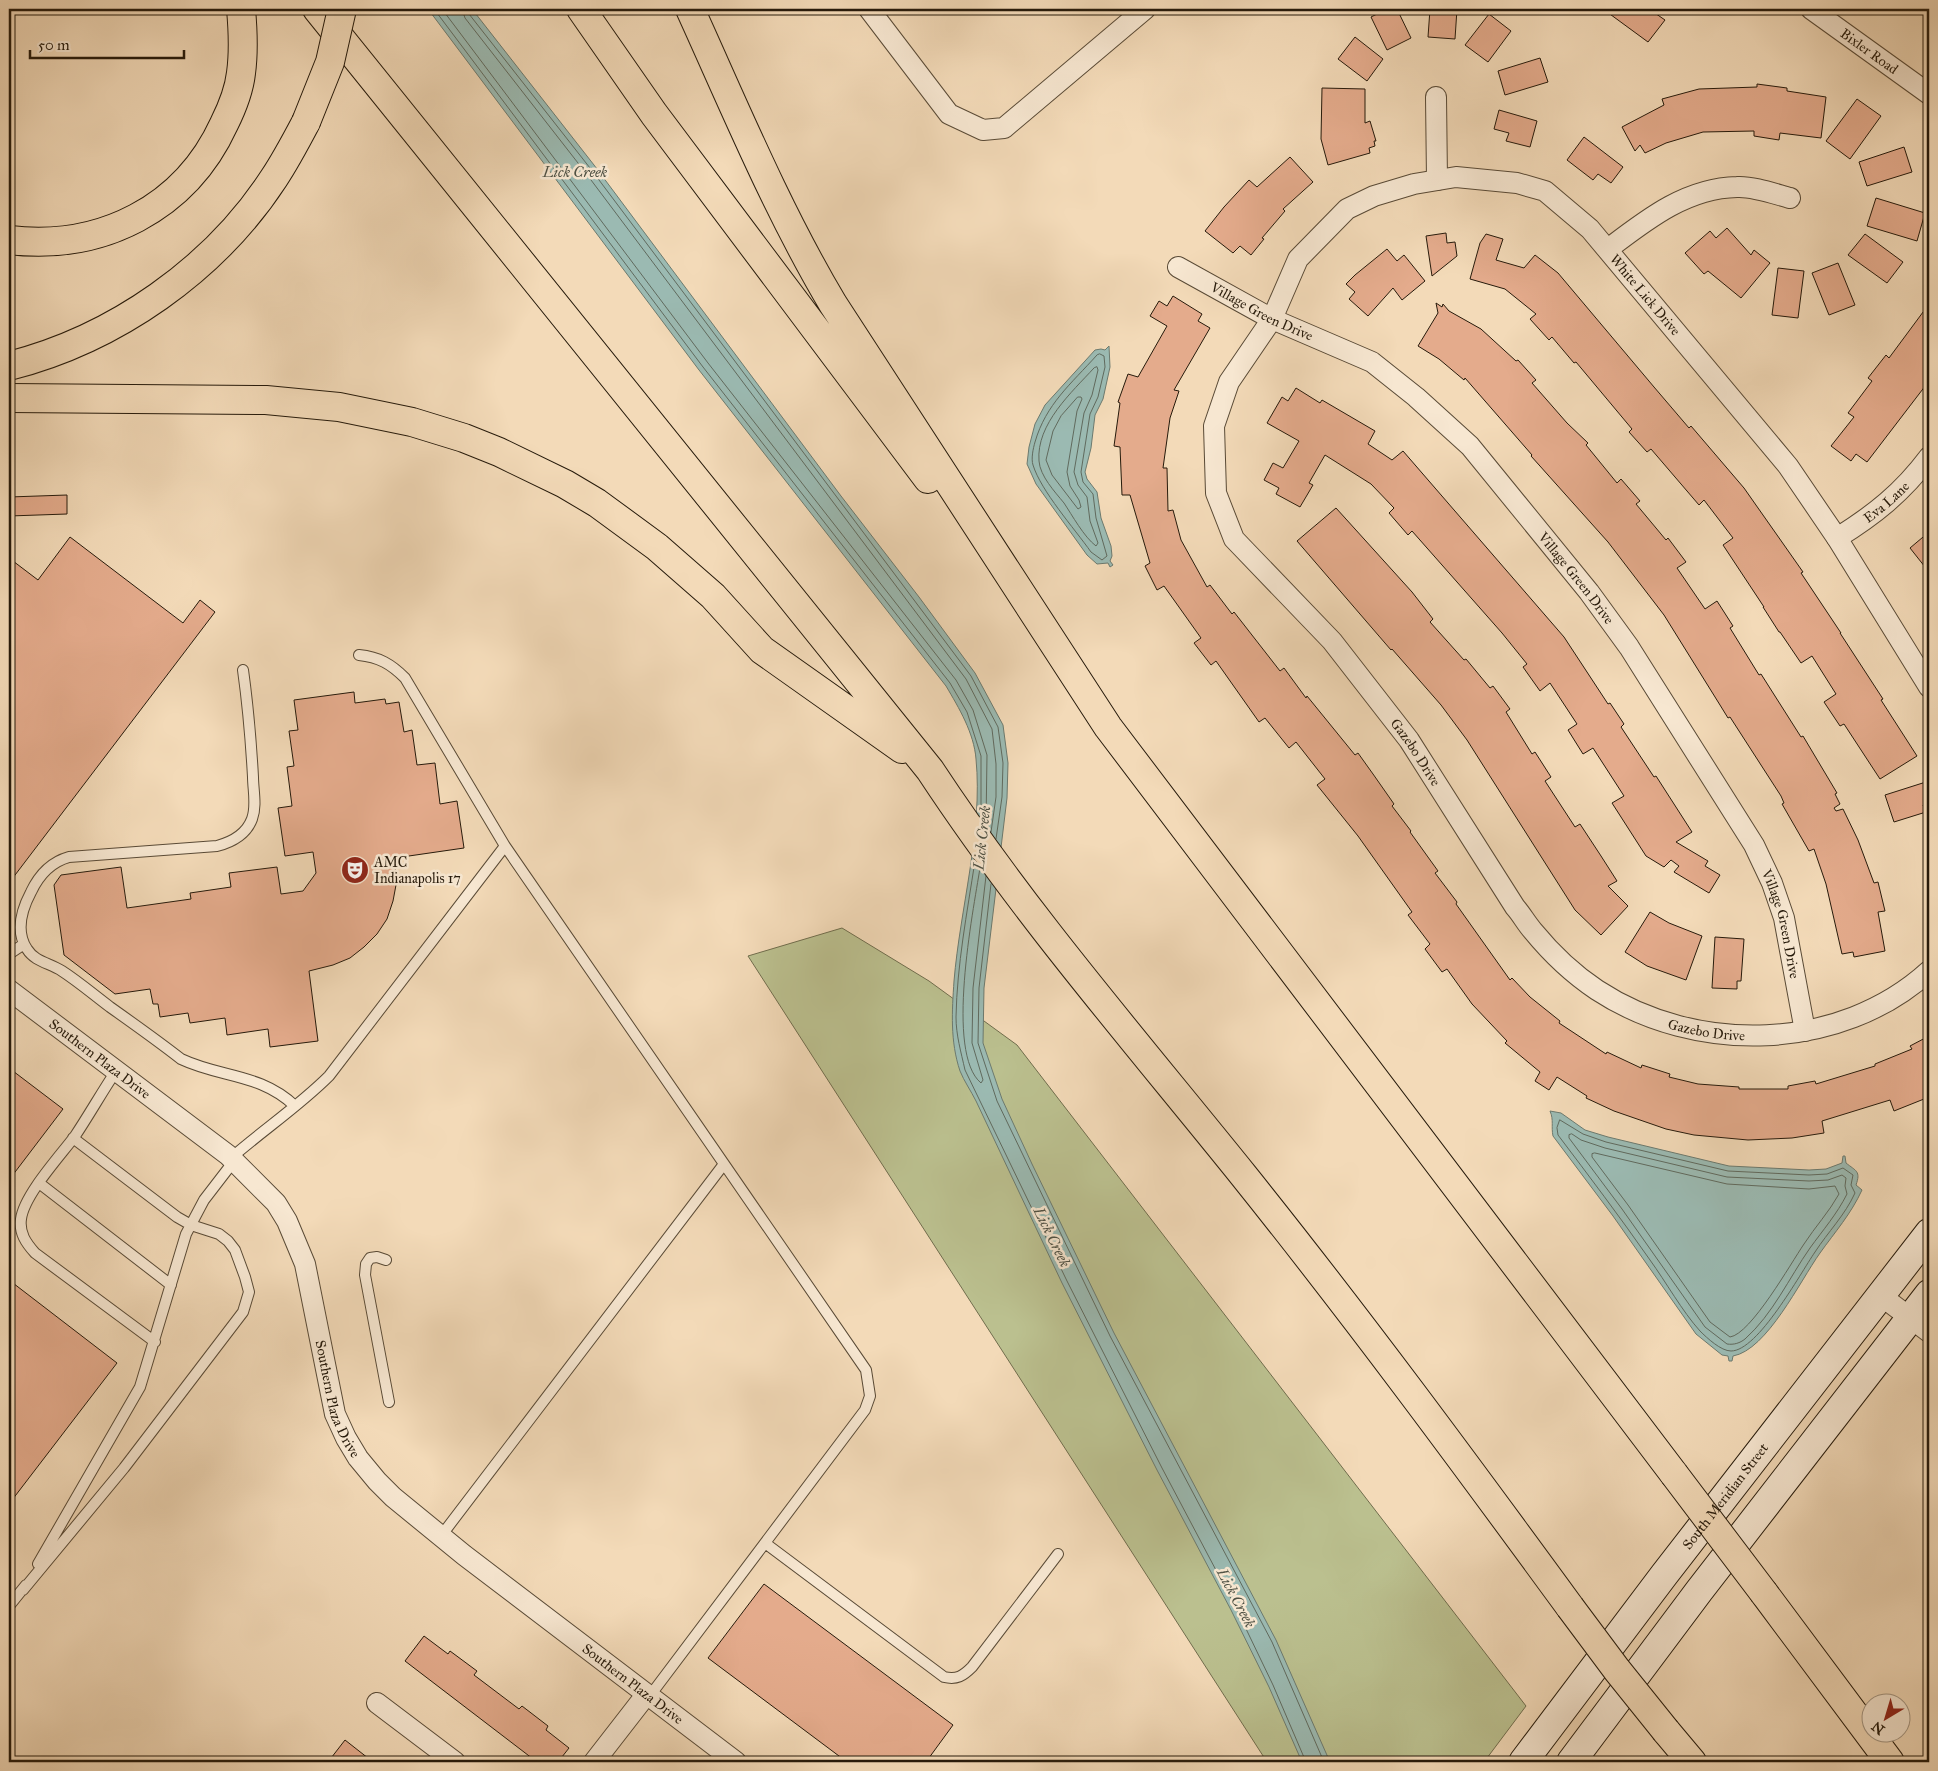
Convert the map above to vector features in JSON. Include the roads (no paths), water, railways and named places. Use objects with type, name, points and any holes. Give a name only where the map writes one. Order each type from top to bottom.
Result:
[{"type":"highway","points":[[9,240],[31,242],[88,236],[123,225],[148,212],[185,183],[214,145],[234,102],[241,75],[244,38],[241,9]]},
{"type":"highway","points":[[317,9],[930,770],[960,816],[1054,939],[1253,1187],[1462,1460],[1617,1670],[1692,1762]]},
{"type":"highway","points":[[9,366],[64,348],[105,328],[160,296],[190,273],[241,222],[264,193],[306,122],[330,62],[342,9]]},
{"type":"highway","points":[[581,9],[654,114],[819,336],[1056,647]]},
{"type":"highway","points":[[690,9],[773,191],[832,304],[1108,727],[1890,1762]]},
{"type":"highway","points":[[9,398],[266,400],[302,403],[376,414],[412,422],[464,438],[532,467],[565,484],[627,524],[656,546],[713,596],[762,650],[930,770]]},
{"type":"main road","name":"South Meridian Street","points":[[1523,1762],[1664,1575],[1929,1233]]},
{"type":"main road","points":[[1571,1762],[1699,1591],[1920,1325],[1929,1294]]},
{"type":"street","points":[[870,9],[949,114],[983,130],[1004,128],[1145,9]]},
{"type":"street","name":"Bixler Road","points":[[1811,9],[1929,94]]},
{"type":"street","points":[[1436,97],[1437,180]]},
{"type":"street","name":"White Lick Drive","points":[[1272,319],[1298,260],[1347,209],[1374,196],[1414,184],[1456,177],[1517,183],[1545,191],[1590,229],[1608,249],[1788,466],[1836,538],[1929,687]]},
{"type":"street","points":[[1608,249],[1653,215],[1701,191],[1739,186],[1790,198]]},
{"type":"street","name":"Village Green Drive","points":[[1178,267],[1272,319],[1372,362],[1416,397],[1470,446],[1599,606],[1629,647],[1754,845],[1772,883],[1784,918],[1805,1031]]},
{"type":"street","name":"Gazebo Drive","points":[[1272,319],[1229,382],[1214,426],[1216,492],[1234,539],[1332,640],[1429,770],[1532,931],[1562,962],[1610,998],[1642,1014],[1676,1026],[1733,1036],[1776,1035],[1805,1031]]},
{"type":"street","name":"Eva Lane","points":[[1836,538],[1889,502],[1907,485],[1929,457]]},
{"type":"street","points":[[1805,1031],[1850,1018],[1876,1007],[1901,993],[1929,971]]},
{"type":"street","name":"Southern Plaza Drive","points":[[9,990],[233,1160],[276,1203],[287,1221],[305,1264],[335,1414],[358,1458],[377,1481],[393,1497],[441,1536],[736,1762]]},
{"type":"street","points":[[1880,1295],[1920,1325]]},
{"type":"street","points":[[594,1762],[648,1696]]},
{"type":"street","points":[[377,1703],[456,1762]]},
{"type":"lane","points":[[359,656],[372,656],[386,662],[406,678],[505,846],[866,1370],[870,1396],[865,1410],[648,1696]]},
{"type":"lane","points":[[242,670],[249,716],[254,804],[252,819],[244,831],[234,841],[217,846],[90,855],[58,860],[46,869],[33,887],[24,906],[20,923],[24,944],[34,958],[63,972],[181,1059],[195,1066],[260,1082],[284,1096],[295,1106]]},
{"type":"lane","points":[[23,1590],[140,1387],[191,1225],[204,1200],[233,1160],[259,1133],[314,1091],[329,1076],[505,846]]},
{"type":"lane","points":[[9,954],[24,944]]},
{"type":"lane","points":[[116,1071],[73,1138],[26,1204],[21,1218],[21,1231],[25,1242],[35,1253],[155,1342]]},
{"type":"lane","points":[[9,1606],[124,1468],[243,1312],[249,1292],[235,1250],[228,1241],[219,1234],[191,1225],[177,1217],[73,1138]]},
{"type":"lane","points":[[441,1536],[724,1164]]},
{"type":"lane","points":[[40,1183],[171,1285]]},
{"type":"lane","points":[[386,1260],[377,1257],[370,1258],[366,1264],[365,1275],[389,1402]]},
{"type":"lane","points":[[765,1543],[944,1677],[953,1679],[964,1675],[972,1667],[1058,1554]]},
{"type":"water","name":"Lick Creek","points":[[428,9],[472,9],[594,165],[841,496],[919,597],[975,673],[1003,725],[1008,763],[1007,798],[984,988],[983,1043],[1002,1099],[1032,1164],[1114,1333],[1276,1640],[1330,1762],[1302,1762],[1269,1687],[1231,1610],[1062,1283],[960,1071],[953,1037],[953,992],[974,842],[977,786],[975,749],[961,712],[946,686],[699,370]]},
{"type":"water","points":[[1109,346],[1110,367],[1103,399],[1095,415],[1091,448],[1085,472],[1087,479],[1097,492],[1101,518],[1111,546],[1112,556],[1110,561],[1113,565],[1110,567],[1108,563],[1097,564],[1087,555],[1036,484],[1027,464],[1035,424],[1045,405],[1095,350],[1105,350]]},
{"type":"water","points":[[1550,1111],[1561,1113],[1585,1130],[1729,1166],[1809,1170],[1826,1169],[1842,1163],[1843,1156],[1845,1156],[1846,1163],[1858,1174],[1856,1185],[1862,1190],[1848,1215],[1820,1253],[1782,1313],[1758,1341],[1746,1351],[1733,1356],[1732,1361],[1729,1361],[1728,1356],[1722,1355],[1696,1334],[1613,1216],[1553,1136]]},
{"type":"place","name":"AMC Indianapolis 17","points":[[355,870]]}]
